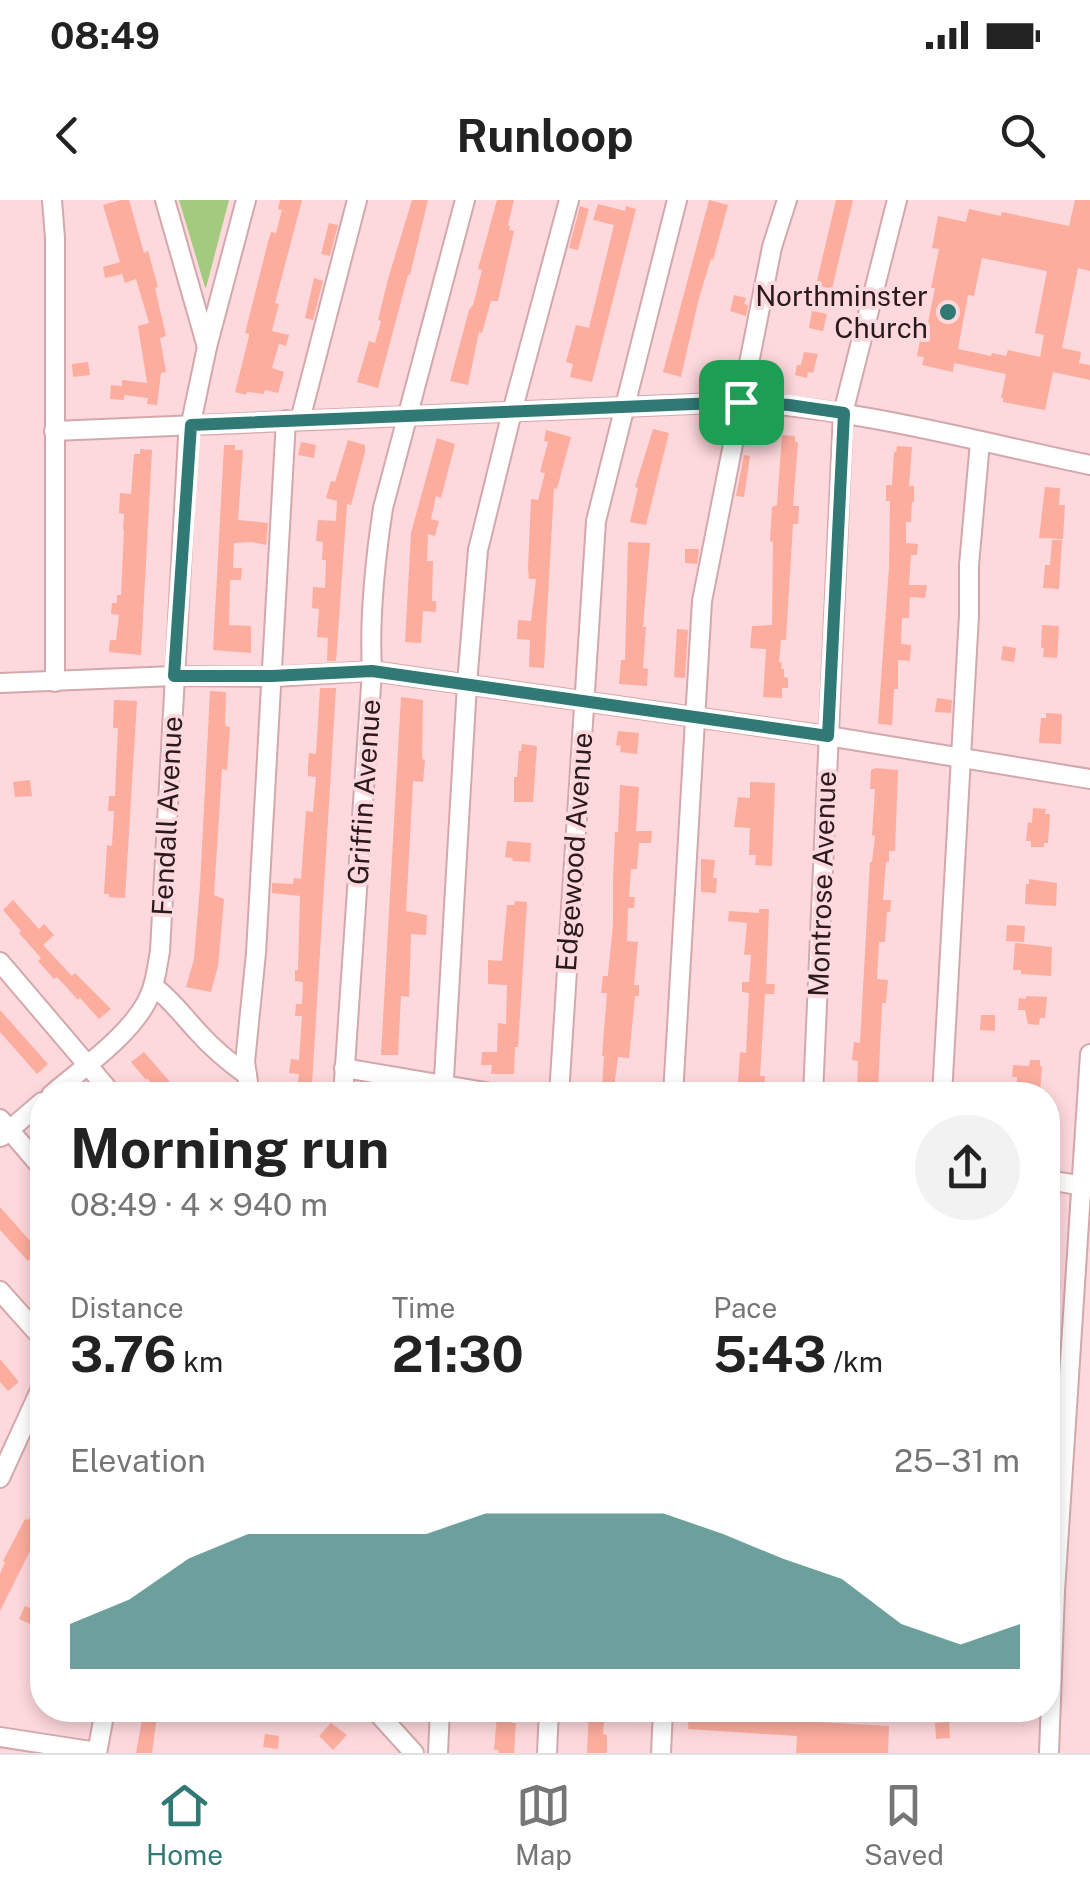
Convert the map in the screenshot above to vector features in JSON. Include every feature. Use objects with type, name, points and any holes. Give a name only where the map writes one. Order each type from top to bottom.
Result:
[{"type":"street","points":[[52,200],[55,682]]},
{"type":"street","points":[[165,200],[207,347]]},
{"type":"street","name":"Fendall Avenue","points":[[66,1082],[129,1027],[154,986],[160,951],[191,425],[246,200]]},
{"type":"street","points":[[248,1082],[245,1062],[293,420],[358,200]]},
{"type":"street","name":"Griffin Avenue","points":[[343,1082],[372,671],[370,648],[383,508],[466,200]]},
{"type":"street","points":[[443,1082],[478,550],[569,200]]},
{"type":"street","name":"Edgewood Avenue","points":[[560,1082],[596,521],[677,200]]},
{"type":"street","points":[[673,1082],[702,601],[772,247],[787,200]]},
{"type":"street","name":"Montrose Avenue","points":[[814,1082],[844,413],[897,200]]},
{"type":"street","points":[[54,431],[741,402],[844,413],[1090,465]]},
{"type":"street","points":[[943,1082],[970,615],[969,565],[980,442]]},
{"type":"street","points":[[0,683],[372,671],[828,736],[1090,779]]},
{"type":"street","points":[[0,962],[101,1082]]},
{"type":"street","points":[[154,986],[171,999],[224,1058],[247,1075]]},
{"type":"street","points":[[1060,1486],[1086,1186],[1090,1054]]},
{"type":"street","points":[[344,1068],[407,1082]]},
{"type":"street","points":[[30,1110],[3,1129],[30,1156]]},
{"type":"street","points":[[1060,1182],[1086,1186]]},
{"type":"street","points":[[0,1290],[30,1324]]},
{"type":"street","points":[[0,1478],[5,1449],[30,1406]]},
{"type":"street","points":[[0,1737],[23,1747],[97,1752],[103,1722]]},
{"type":"street","points":[[387,1722],[414,1753]]},
{"type":"street","points":[[438,1753],[439,1722]]},
{"type":"street","points":[[547,1753],[548,1722]]},
{"type":"street","points":[[661,1753],[662,1722]]},
{"type":"street","points":[[1048,1753],[1049,1722]]},
{"type":"green space","points":[[179,200],[229,200],[206,288],[205,287]]},
{"type":"building","points":[[129,200],[158,287],[155,288],[166,336],[160,338],[166,372],[161,373],[157,405],[147,404],[148,398],[124,395],[124,400],[110,399],[111,385],[122,386],[122,380],[147,383],[138,326],[149,323],[136,279],[125,283],[122,274],[105,278],[103,267],[120,262],[103,205]]},
{"type":"building","points":[[280,200],[302,200],[275,303],[279,304],[272,331],[289,335],[286,346],[279,344],[272,368],[284,372],[278,393],[265,390],[264,394],[246,395],[235,392],[249,336],[245,333],[271,232],[276,233],[282,210],[278,209]]},
{"type":"building","points":[[412,200],[428,200],[378,388],[357,382],[369,341],[375,343],[388,279]]},
{"type":"building","points":[[497,200],[514,200],[508,225],[514,231],[498,301],[491,301],[482,333],[479,332],[468,385],[450,381],[473,305],[482,270],[478,269]]},
{"type":"building","points":[[709,200],[728,205],[699,298],[681,377],[663,372]]},
{"type":"building","points":[[836,200],[853,200],[832,289],[816,285]]},
{"type":"building","name":"Northminster Church","points":[[1075,200],[1090,200],[1090,271],[1078,268],[1062,348],[1081,352],[1079,363],[1090,365],[1090,380],[1053,372],[1045,410],[1003,402],[1006,374],[954,363],[953,372],[922,365],[924,357],[917,356],[920,341],[924,342],[935,288],[931,288],[939,249],[932,248],[938,216],[966,222],[969,209],[1069,226]],"holes":[[[982,258],[1047,271],[1035,333],[1044,335],[1040,357],[1008,350],[1006,356],[991,356],[958,349],[968,295],[974,296]]]},
{"type":"building","points":[[598,204],[625,211],[626,206],[636,209],[592,382],[570,377],[573,364],[566,362],[576,325],[589,328],[614,225],[593,220]]},
{"type":"building","points":[[580,206],[589,209],[578,250],[569,248]]},
{"type":"building","points":[[329,223],[338,225],[330,256],[321,254]]},
{"type":"building","points":[[314,278],[323,281],[313,320],[305,318]]},
{"type":"building","points":[[734,295],[746,298],[746,316],[730,311]]},
{"type":"building","points":[[812,311],[827,314],[823,331],[809,328]]},
{"type":"building","points":[[804,352],[818,354],[813,373],[808,372],[807,378],[795,375]]},
{"type":"building","points":[[88,362],[90,375],[73,377],[72,364]]},
{"type":"building","points":[[653,429],[669,433],[646,525],[630,522],[638,488],[635,487]]},
{"type":"building","points":[[546,430],[571,437],[557,489],[554,488],[544,668],[529,667],[530,640],[517,639],[518,620],[531,621],[536,579],[529,579],[528,569],[531,499],[538,500],[545,473],[540,472],[548,442],[544,441]]},
{"type":"building","points":[[782,435],[795,436],[798,442],[793,506],[799,506],[798,524],[793,524],[786,640],[781,640],[779,662],[788,678],[782,698],[763,697],[766,649],[750,648],[752,626],[772,625],[770,541]]},
{"type":"building","points":[[437,438],[455,444],[441,498],[436,496],[431,519],[439,521],[435,536],[428,534],[427,561],[433,561],[432,601],[436,601],[436,612],[423,611],[421,643],[405,642],[411,533]]},
{"type":"building","points":[[348,440],[365,445],[365,452],[351,505],[347,504],[336,661],[327,661],[328,638],[317,637],[319,609],[312,608],[313,587],[325,588],[323,542],[316,541],[318,520],[336,521],[337,501],[326,498]]},
{"type":"building","points":[[301,442],[316,445],[314,458],[298,455]]},
{"type":"building","points":[[224,445],[243,450],[238,520],[268,523],[266,545],[234,543],[233,568],[242,568],[241,580],[230,580],[229,625],[251,626],[251,653],[213,650]]},
{"type":"building","points":[[897,446],[912,447],[909,486],[914,486],[914,502],[911,522],[906,522],[906,543],[918,544],[917,555],[911,555],[909,585],[927,585],[925,598],[910,597],[909,618],[902,618],[901,644],[911,645],[910,661],[898,660],[892,725],[878,724],[889,567],[890,501],[886,501],[886,485],[892,485]]},
{"type":"building","points":[[140,449],[152,450],[141,655],[109,652],[110,640],[116,640],[119,615],[111,614],[112,603],[117,603],[117,595],[121,595],[124,514],[119,513],[120,493],[131,494],[134,454],[140,454]]},
{"type":"building","points":[[744,455],[750,456],[744,497],[736,496]]},
{"type":"building","points":[[1045,487],[1060,488],[1059,505],[1065,505],[1063,539],[1039,538]]},
{"type":"building","points":[[1052,540],[1062,540],[1059,589],[1043,588]]},
{"type":"building","points":[[628,542],[650,543],[643,627],[647,686],[619,684],[621,660],[625,660]]},
{"type":"building","points":[[685,549],[699,549],[697,564],[685,563]]},
{"type":"building","points":[[1042,625],[1059,626],[1057,658],[1043,657]]},
{"type":"building","points":[[677,629],[688,630],[685,678],[674,677]]},
{"type":"building","points":[[1003,646],[1016,648],[1014,662],[1001,660]]},
{"type":"building","points":[[320,688],[336,688],[312,1082],[298,1082],[299,1074],[289,1073],[291,1059],[299,1060],[302,1016],[295,1016],[296,1004],[302,1004],[303,982],[295,981],[300,896],[272,893],[272,883],[293,884],[294,878],[301,879],[306,811],[313,812],[316,777],[308,776],[309,753],[316,754]]},
{"type":"building","points":[[210,691],[226,692],[225,726],[230,727],[227,770],[222,769],[214,895],[224,899],[218,966],[211,992],[186,987],[194,959],[200,886]]},
{"type":"building","points":[[401,697],[423,700],[425,760],[423,782],[413,781],[406,911],[427,915],[426,935],[411,934],[409,997],[401,996],[398,1055],[381,1055]]},
{"type":"building","points":[[937,698],[952,700],[951,713],[935,712]]},
{"type":"building","points":[[114,700],[137,701],[125,898],[104,894],[114,811],[108,811],[109,796],[115,796],[118,728],[113,728]]},
{"type":"building","points":[[1046,713],[1062,714],[1061,744],[1039,743],[1041,718],[1046,718]]},
{"type":"building","points":[[618,731],[639,733],[637,754],[620,752],[621,746],[616,745]]},
{"type":"building","points":[[522,744],[537,746],[533,802],[514,802],[514,777]]},
{"type":"building","points":[[871,770],[898,770],[895,851],[889,851],[886,862],[883,900],[891,900],[890,912],[885,942],[879,942],[877,979],[888,980],[886,1003],[882,1003],[878,1082],[857,1082],[858,1061],[852,1060],[854,1042],[860,1043],[870,862],[875,836]]},
{"type":"building","points":[[30,780],[32,796],[15,797],[13,782]]},
{"type":"building","points":[[750,782],[775,783],[772,866],[755,865],[756,855],[749,855],[750,828],[734,827],[738,797],[750,798]]},
{"type":"building","points":[[620,785],[639,787],[636,831],[652,831],[651,843],[639,843],[637,869],[631,869],[629,897],[635,897],[634,908],[628,908],[627,941],[638,942],[634,985],[639,985],[639,996],[635,996],[629,1058],[618,1057],[615,1082],[602,1082],[607,993],[601,993],[603,976],[608,976]]},
{"type":"building","points":[[1033,808],[1046,809],[1045,814],[1050,814],[1048,843],[1044,847],[1031,847],[1031,841],[1026,841]]},
{"type":"building","points":[[507,841],[531,843],[530,862],[505,857]]},
{"type":"building","points":[[701,859],[715,860],[716,893],[701,892]]},
{"type":"building","points":[[1029,879],[1057,883],[1056,906],[1025,904]]},
{"type":"building","points":[[13,900],[39,929],[44,924],[54,935],[43,945],[111,1009],[99,1019],[38,961],[41,958],[3,910]]},
{"type":"building","points":[[515,901],[527,902],[518,1047],[514,1074],[491,1074],[492,1065],[481,1065],[482,1052],[497,1052],[498,1023],[506,1024],[507,985],[488,984],[488,960],[502,961],[507,905],[514,905]]},
{"type":"building","points":[[759,909],[769,909],[766,984],[775,984],[774,994],[765,994],[760,1076],[765,1076],[765,1082],[738,1082],[740,1052],[746,1053],[749,993],[742,992],[742,982],[749,982],[751,955],[744,955],[747,923],[728,921],[729,911],[759,913]]},
{"type":"building","points":[[1007,925],[1025,926],[1024,942],[1006,941]]},
{"type":"building","points":[[1015,943],[1052,947],[1051,976],[1013,970]]},
{"type":"building","points":[[1047,997],[1045,1018],[1040,1018],[1039,1025],[1028,1024],[1025,1010],[1018,1010],[1019,998]]},
{"type":"building","points":[[0,1010],[48,1064],[37,1074],[0,1032]]},
{"type":"building","points":[[981,1015],[995,1015],[995,1031],[980,1030]]},
{"type":"building","points":[[144,1052],[170,1082],[146,1080],[131,1062]]},
{"type":"building","points":[[1030,1060],[1040,1060],[1041,1082],[1017,1082],[1017,1077],[1012,1077],[1013,1065],[1029,1066]]},
{"type":"building","points":[[0,1207],[30,1241],[30,1259],[28,1261],[0,1230]]},
{"type":"building","points":[[0,1359],[19,1382],[8,1391],[0,1382]]},
{"type":"building","points":[[30,1517],[30,1552],[0,1611],[3,1561],[25,1519]]},
{"type":"building","points":[[25,1606],[30,1608],[30,1624],[19,1619]]},
{"type":"building","points":[[142,1722],[156,1722],[152,1753],[136,1753]]},
{"type":"building","points":[[496,1722],[516,1723],[514,1753],[494,1750]]},
{"type":"building","points":[[588,1722],[604,1722],[607,1753],[587,1753]]},
{"type":"building","points":[[688,1722],[889,1726],[888,1753],[796,1753],[797,1736],[688,1729]]},
{"type":"building","points":[[949,1722],[950,1738],[936,1739],[935,1723]]},
{"type":"building","points":[[331,1723],[347,1735],[333,1750],[319,1736]]},
{"type":"building","points":[[265,1734],[279,1736],[278,1749],[263,1747]]},
{"type":"place","name":"Northminster Church","points":[[948,312]]},
{"type":"route","points":[[741,402],[844,413],[828,736],[372,671],[174,676],[191,425],[741,402]]}]
